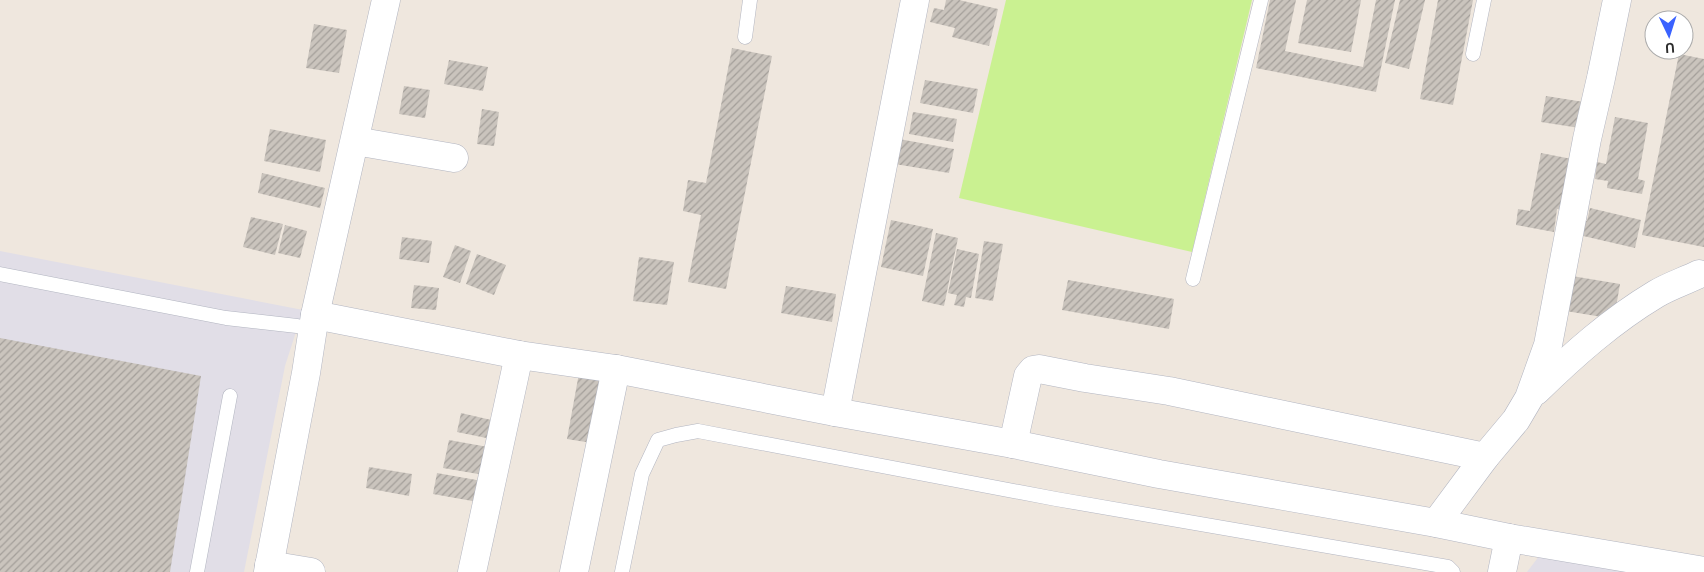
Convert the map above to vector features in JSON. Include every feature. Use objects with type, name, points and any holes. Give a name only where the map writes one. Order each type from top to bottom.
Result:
[{"type":"street","points":[[311,572],[269,568],[314,323],[386,0]]},
{"type":"street","points":[[834,412],[914,0]]},
{"type":"street","points":[[1436,523],[1485,456],[1516,420],[1529,398],[1548,345],[1585,147],[1617,0]]},
{"type":"street","points":[[355,141],[454,158]]},
{"type":"street","points":[[1529,398],[1566,362],[1607,327],[1657,293],[1699,274]]},
{"type":"street","points":[[314,323],[616,369],[834,412],[1013,444],[1160,474],[1436,523],[1509,538],[1704,571]]},
{"type":"street","points":[[472,572],[519,355]]},
{"type":"street","points":[[1013,444],[1028,376],[1033,370],[1039,368],[1085,378],[1169,391],[1485,456]]},
{"type":"street","points":[[574,572],[616,369]]},
{"type":"street","points":[[1502,572],[1509,538]]},
{"type":"lane","points":[[745,36],[750,0]]},
{"type":"lane","points":[[1193,279],[1260,0]]},
{"type":"lane","points":[[1472,54],[1484,0]]},
{"type":"lane","points":[[0,274],[226,318],[297,326],[314,323]]},
{"type":"lane","points":[[197,572],[230,396]]},
{"type":"lane","points":[[622,572],[642,474],[658,440],[698,431],[1056,499],[1448,567],[1453,572]]},
{"type":"shaded area","points":[[0,251],[303,310],[285,366],[244,572],[0,572]]},
{"type":"shaded area","points":[[1540,555],[1630,572],[1527,572]]},
{"type":"green space","points":[[1006,0],[1252,0],[1192,252],[959,198]]},
{"type":"building","points":[[946,0],[959,0],[998,9],[989,46],[952,37],[955,28],[930,22],[934,8],[944,10]]},
{"type":"building","points":[[1270,0],[1296,0],[1285,51],[1363,67],[1376,0],[1395,0],[1376,92],[1256,68]]},
{"type":"building","points":[[1307,0],[1361,0],[1351,52],[1298,43]]},
{"type":"building","points":[[1400,0],[1425,0],[1409,69],[1385,63]]},
{"type":"building","points":[[1438,0],[1473,0],[1453,105],[1420,99]]},
{"type":"building","points":[[314,24],[347,30],[339,73],[306,68]]},
{"type":"building","points":[[732,48],[772,56],[726,289],[688,282],[701,215],[683,211],[688,180],[706,183]]},
{"type":"building","points":[[1694,57],[1704,59],[1704,247],[1642,235],[1678,60],[1694,60]]},
{"type":"building","points":[[449,60],[488,67],[483,91],[444,84]]},
{"type":"building","points":[[925,80],[978,89],[973,113],[920,103]]},
{"type":"building","points":[[404,86],[430,90],[425,118],[399,114]]},
{"type":"building","points":[[1546,96],[1590,103],[1586,129],[1541,122]]},
{"type":"building","points":[[482,109],[499,112],[494,146],[477,144]]},
{"type":"building","points":[[913,112],[957,119],[953,142],[909,134]]},
{"type":"building","points":[[1615,117],[1648,123],[1638,179],[1645,181],[1642,194],[1607,188],[1608,181],[1595,179],[1597,162],[1606,164]]},
{"type":"building","points":[[270,129],[326,140],[320,172],[264,161]]},
{"type":"building","points":[[899,139],[954,149],[949,173],[895,164]]},
{"type":"building","points":[[1541,153],[1577,160],[1567,211],[1557,209],[1554,232],[1516,225],[1518,209],[1530,211]]},
{"type":"building","points":[[262,173],[325,188],[320,208],[258,193]]},
{"type":"building","points":[[1590,208],[1641,220],[1635,248],[1579,235],[1583,220],[1587,221]]},
{"type":"building","points":[[251,217],[283,224],[275,255],[243,247]]},
{"type":"building","points":[[891,220],[933,229],[923,276],[881,267]]},
{"type":"building","points":[[285,225],[307,231],[300,258],[278,253]]},
{"type":"building","points":[[936,233],[958,238],[944,306],[922,301]]},
{"type":"building","points":[[402,237],[432,241],[429,263],[399,259]]},
{"type":"building","points":[[984,241],[1003,244],[993,301],[975,298]]},
{"type":"building","points":[[455,245],[471,251],[460,283],[443,277]]},
{"type":"building","points":[[957,249],[979,254],[971,298],[966,297],[964,307],[954,305],[957,295],[948,293]]},
{"type":"building","points":[[477,254],[506,265],[494,295],[466,284]]},
{"type":"building","points":[[639,257],[674,262],[667,305],[633,301]]},
{"type":"building","points":[[1572,276],[1620,284],[1614,319],[1566,311]]},
{"type":"building","points":[[1068,280],[1174,299],[1169,329],[1062,310]]},
{"type":"building","points":[[414,285],[439,288],[436,310],[411,308]]},
{"type":"building","points":[[786,286],[836,294],[832,322],[781,313]]},
{"type":"building","points":[[0,338],[201,376],[170,572],[0,572]]},
{"type":"building","points":[[579,373],[611,379],[598,444],[567,439]]},
{"type":"building","points":[[461,413],[500,422],[496,440],[457,432]]},
{"type":"building","points":[[449,440],[488,447],[484,475],[443,468]]},
{"type":"building","points":[[369,467],[412,474],[409,496],[366,488]]},
{"type":"building","points":[[437,473],[482,481],[478,502],[433,494]]}]
